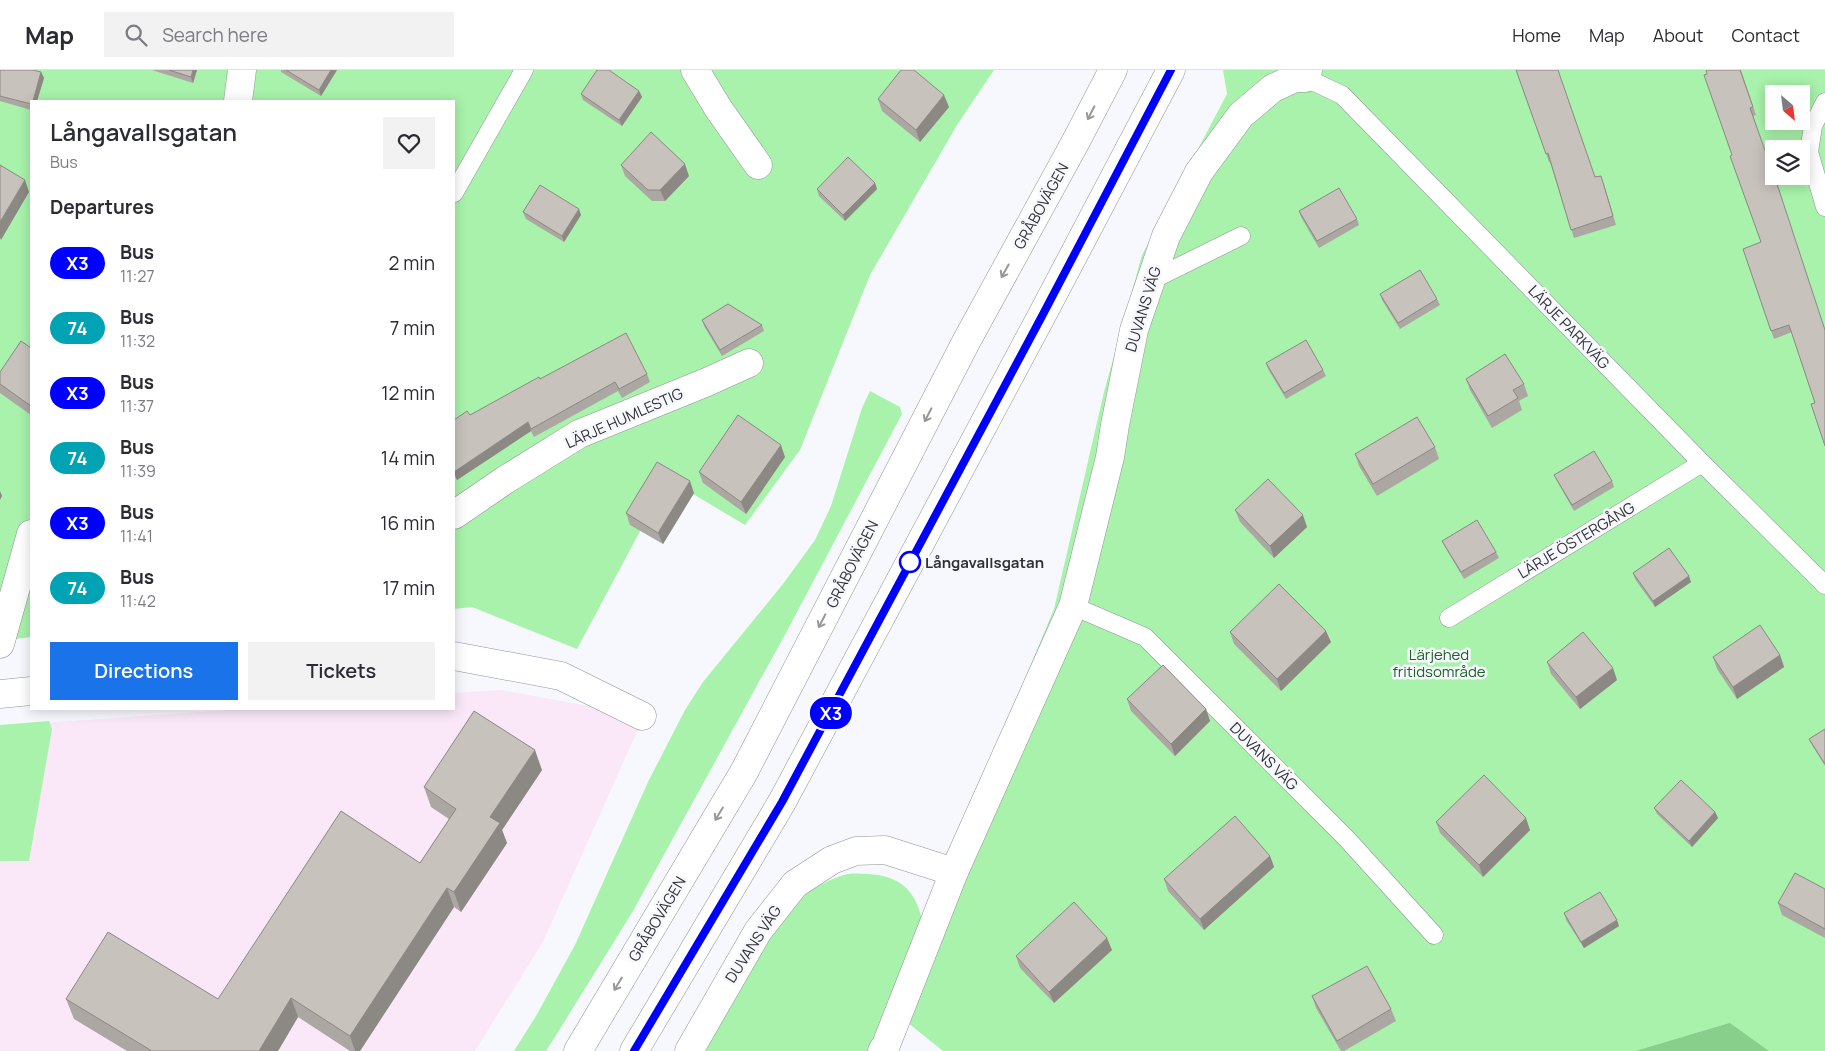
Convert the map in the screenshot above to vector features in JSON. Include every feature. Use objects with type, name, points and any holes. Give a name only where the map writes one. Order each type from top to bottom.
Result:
[{"type":"street","points":[[238,100],[242,70]]},
{"type":"street","points":[[695,70],[718,108],[758,165]]},
{"type":"street","name":"GRÅBOVÄGEN","points":[[578,1051],[744,772],[967,340],[1076,143],[1114,70]]},
{"type":"street","points":[[634,1051],[787,794],[1037,326],[1171,70]]},
{"type":"street","name":"DUVANS VÄG","points":[[882,1051],[954,872],[1073,606],[1110,457],[1134,330],[1166,236],[1199,172],[1241,115],[1273,88],[1307,74]]},
{"type":"street","name":"LÄRJE HUMLESTIG","points":[[455,514],[505,480],[579,434],[749,363]]},
{"type":"street","points":[[0,644],[30,538]]},
{"type":"street","points":[[455,656],[561,676],[642,716]]},
{"type":"street","points":[[0,694],[30,691]]},
{"type":"street","name":"DUVANS VÄG","points":[[689,1051],[758,931],[795,884],[832,860],[856,851],[885,850],[954,872]]},
{"type":"lane","points":[[455,191],[524,70]]},
{"type":"lane","name":"LÄRJE PARKVÄG","points":[[1307,74],[1342,95],[1702,463],[1825,585]]},
{"type":"lane","points":[[1825,102],[1813,126],[1809,152],[1825,207]]},
{"type":"lane","points":[[1150,282],[1240,236]]},
{"type":"lane","name":"LÄRJE ÖSTERGÅNG","points":[[1449,618],[1702,463]]},
{"type":"lane","name":"DUVANS VÄG","points":[[1073,606],[1145,637],[1347,839],[1434,935]]},
{"type":"shaded area","points":[[501,690],[644,716],[543,942],[475,1051],[0,1051],[0,726],[227,710],[455,710],[455,693]]},
{"type":"green space","points":[[0,70],[994,70],[957,125],[870,275],[800,450],[745,525],[668,479],[577,649],[472,607],[455,609],[455,100],[30,100],[30,637],[0,641]]},
{"type":"green space","name":"Lärjehed fritidsområde","points":[[1223,70],[1825,70],[1825,1051],[1769,1051],[1729,1023],[1635,1051],[943,1051],[892,1010],[870,1051],[702,1051],[778,925],[798,901],[820,885],[838,877],[852,874],[888,877],[909,891],[918,905],[923,923],[1054,609],[1104,392],[1142,255],[1227,94]]},
{"type":"green space","points":[[870,391],[900,407],[902,414],[787,631],[633,911],[546,1051],[514,1051],[536,1016],[575,945],[648,782],[685,710],[703,682],[783,584],[815,540],[831,506],[862,408]]},
{"type":"green space","points":[[49,721],[52,729],[29,861],[0,861],[0,725]]},
{"type":"green space","points":[[1729,1023],[1769,1051],[1635,1051]]},
{"type":"building","points":[[0,70],[33,70],[41,72],[33,100],[30,100],[30,104],[0,96]]},
{"type":"building","points":[[169,70],[193,70],[191,77]]},
{"type":"building","points":[[286,70],[331,70],[319,90]]},
{"type":"building","points":[[597,70],[609,70],[639,91],[619,120],[581,94]]},
{"type":"building","points":[[901,70],[914,70],[944,95],[916,130],[878,99]]},
{"type":"building","points":[[1516,70],[1558,70],[1595,177],[1601,176],[1613,216],[1571,230],[1548,153],[1546,154]]},
{"type":"building","points":[[1706,70],[1740,70],[1753,107],[1750,108],[1765,150],[1765,185],[1777,185],[1825,330],[1825,446],[1811,404],[1815,403],[1789,325],[1771,331],[1743,249],[1761,242],[1730,156],[1732,155],[1704,75],[1707,74]]},
{"type":"building","points":[[651,132],[685,164],[660,190],[648,190],[621,165]]},
{"type":"building","points":[[848,157],[875,183],[843,215],[817,189]]},
{"type":"building","points":[[0,165],[25,180],[0,222]]},
{"type":"building","points":[[540,185],[579,209],[562,236],[523,212]]},
{"type":"building","points":[[1339,188],[1357,219],[1317,241],[1299,211]]},
{"type":"building","points":[[1420,270],[1437,299],[1398,323],[1380,294]]},
{"type":"building","points":[[728,304],[762,325],[720,350],[702,320]]},
{"type":"building","points":[[626,333],[647,374],[619,389],[615,382],[531,429],[528,422],[455,471],[455,419],[467,411],[470,415],[539,377],[540,379]]},
{"type":"building","points":[[1306,340],[1323,370],[1284,393],[1266,363]]},
{"type":"building","points":[[21,341],[30,347],[30,405],[0,384],[0,372]]},
{"type":"building","points":[[1505,354],[1524,384],[1513,390],[1518,398],[1488,416],[1466,379]]},
{"type":"building","points":[[738,415],[781,445],[741,502],[699,472]]},
{"type":"building","points":[[1417,417],[1435,447],[1373,484],[1355,454]]},
{"type":"building","points":[[1594,451],[1612,481],[1572,505],[1554,475]]},
{"type":"building","points":[[657,462],[690,481],[658,533],[626,513]]},
{"type":"building","points":[[1268,479],[1303,515],[1270,546],[1235,510]]},
{"type":"building","points":[[1477,520],[1496,552],[1461,572],[1442,541]]},
{"type":"building","points":[[1669,548],[1689,576],[1653,601],[1633,573]]},
{"type":"building","points":[[1279,584],[1326,631],[1277,679],[1230,632]]},
{"type":"building","points":[[1760,625],[1780,655],[1733,687],[1713,657]]},
{"type":"building","points":[[1583,632],[1613,668],[1576,697],[1547,662]]},
{"type":"building","points":[[1163,665],[1206,709],[1171,744],[1127,699]]},
{"type":"building","points":[[474,711],[535,750],[490,817],[500,823],[454,892],[447,888],[350,1036],[291,998],[259,1051],[152,1051],[66,999],[108,932],[218,999],[341,811],[420,863],[456,809],[424,787]]},
{"type":"building","points":[[1825,729],[1825,764],[1809,739]]},
{"type":"building","points":[[1484,775],[1526,818],[1479,865],[1436,822]]},
{"type":"building","points":[[1681,780],[1715,812],[1689,841],[1654,808]]},
{"type":"building","points":[[1235,816],[1270,856],[1200,919],[1164,879]]},
{"type":"building","points":[[1795,873],[1825,889],[1825,929],[1778,903]]},
{"type":"building","points":[[1600,892],[1617,920],[1581,942],[1564,913]]},
{"type":"building","points":[[1074,902],[1107,938],[1049,992],[1016,956]]},
{"type":"building","points":[[1367,966],[1391,1009],[1337,1041],[1312,996]]},
{"type":"bus line","name":"X3","points":[[634,1051],[782,802],[1041,318],[1171,70]]},
{"type":"place","name":"Långavallsgatan","points":[[910,562]]}]
